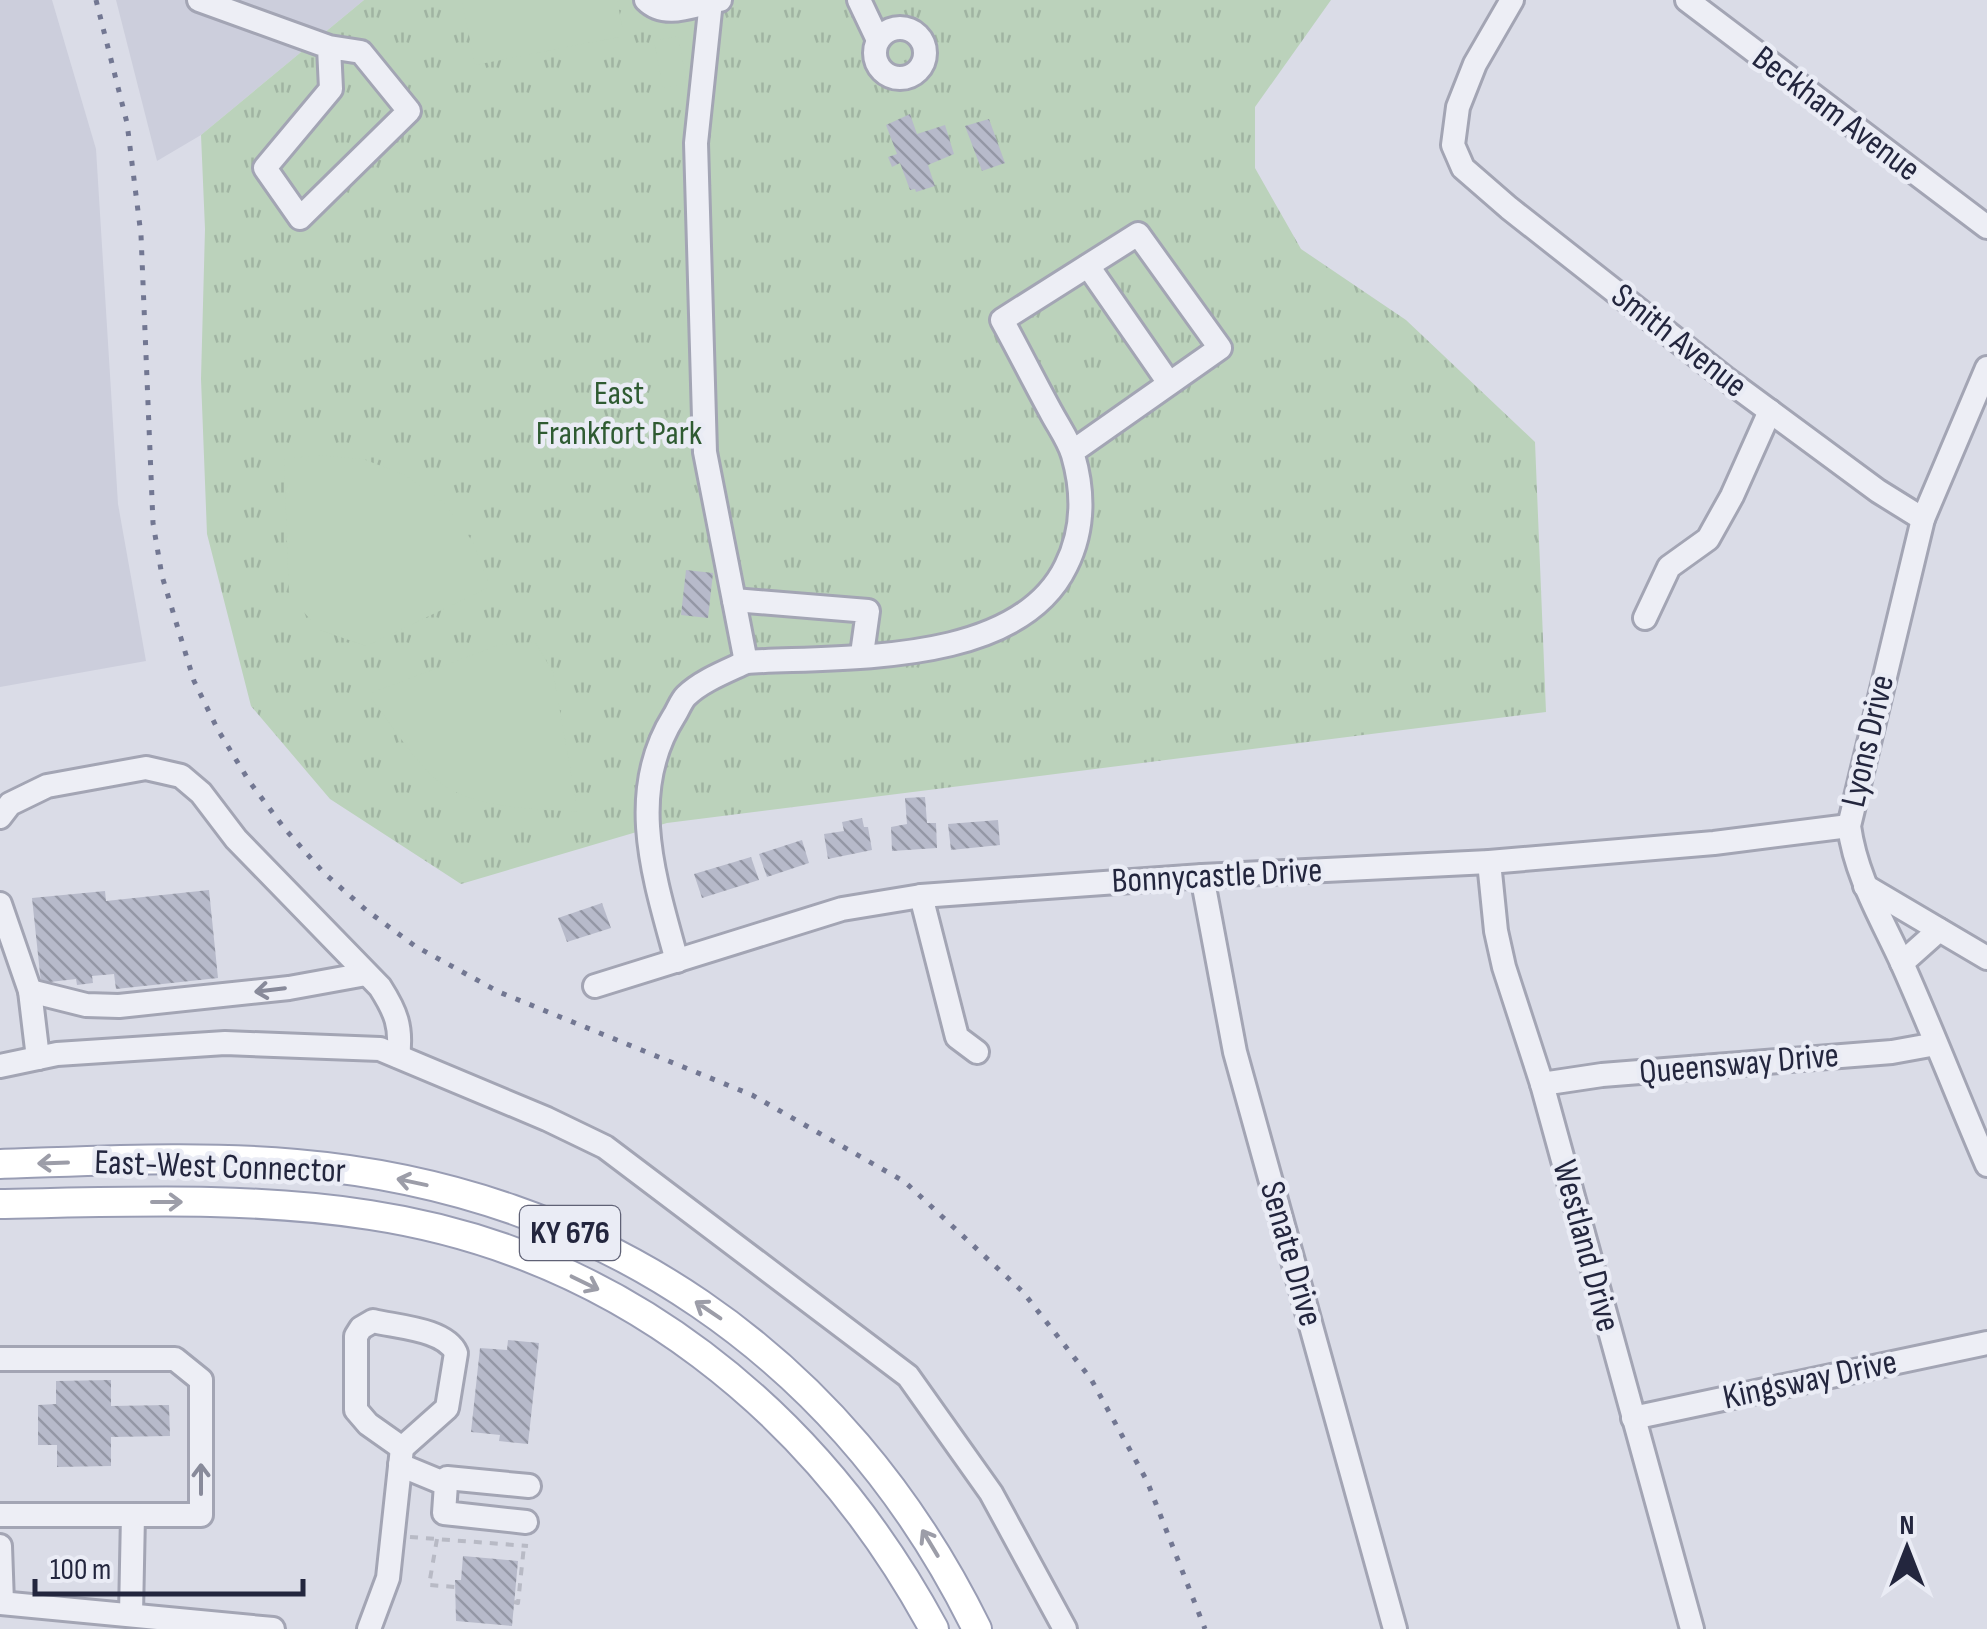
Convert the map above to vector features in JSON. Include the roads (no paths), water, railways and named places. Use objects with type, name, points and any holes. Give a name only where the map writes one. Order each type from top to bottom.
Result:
[{"type":"main road","name":"East-West Connector","points":[[0,1164],[230,1160],[360,1172],[487,1201],[606,1249],[715,1314],[766,1352],[812,1394],[893,1488],[928,1539],[977,1629]]},
{"type":"main road","name":"East-West Connector","points":[[0,1204],[257,1204],[372,1215],[484,1242],[588,1284],[683,1340],[769,1408],[820,1462],[879,1535],[934,1629]]},
{"type":"street","points":[[646,0],[656,10],[666,11],[715,1],[696,142],[706,452],[746,662]]},
{"type":"street","points":[[858,0],[878,40]]},
{"type":"street","name":"Smith Avenue","points":[[1512,0],[1475,64],[1458,107],[1453,145],[1463,168],[1770,411],[1878,491],[1923,519]]},
{"type":"street","name":"Beckham Avenue","points":[[1687,0],[1987,226]]},
{"type":"street","points":[[203,1],[328,47],[361,52],[409,112],[300,218],[265,168],[331,88],[328,47]]},
{"type":"street","points":[[677,961],[653,874],[648,835],[649,771],[665,731],[686,696],[746,662],[934,650],[978,637],[1043,602],[1059,581],[1081,522],[1072,452],[1002,320],[1138,234],[1220,348],[1072,452]]},
{"type":"street","points":[[1088,266],[1170,383]]},
{"type":"street","name":"Lyons Drive","points":[[1984,381],[1923,519],[1849,826],[1852,853],[1864,885],[1902,963],[1987,1164]]},
{"type":"street","points":[[1644,618],[1669,568],[1708,539],[1770,411]]},
{"type":"street","points":[[734,600],[868,611],[862,654]]},
{"type":"street","points":[[0,818],[10,804],[47,786],[146,768],[181,776],[201,793],[236,839],[366,974],[396,1012],[402,1032],[398,1056]]},
{"type":"street","name":"Bonnycastle Drive","points":[[596,986],[842,909],[920,896],[1202,876],[1489,862],[1714,843],[1849,826]]},
{"type":"street","name":"Westland Drive","points":[[1489,862],[1496,932],[1542,1084],[1692,1629]]},
{"type":"street","name":"Senate Drive","points":[[1202,876],[1212,948],[1235,1052],[1395,1629]]},
{"type":"street","points":[[1864,885],[1987,958]]},
{"type":"street","points":[[920,896],[957,1037],[977,1052]]},
{"type":"street","points":[[0,904],[30,991],[38,1058]]},
{"type":"street","points":[[1902,963],[1938,930]]},
{"type":"street","points":[[30,991],[86,1005],[119,1006],[289,988],[366,974]]},
{"type":"street","points":[[0,1066],[127,1048],[225,1043],[380,1049],[605,1147],[908,1376],[991,1493],[1064,1629]]},
{"type":"street","name":"Queensway Drive","points":[[1542,1084],[1602,1075],[1892,1052],[1936,1044]]},
{"type":"street","points":[[369,1629],[388,1578],[401,1457],[448,1408],[456,1353],[452,1345],[439,1337],[373,1322],[356,1336],[356,1410],[401,1457],[446,1484]]},
{"type":"street","name":"Kingsway Drive","points":[[1632,1418],[1987,1343]]},
{"type":"street","points":[[0,1360],[175,1359],[201,1380],[201,1515],[0,1515]]},
{"type":"street","points":[[526,1522],[444,1513],[446,1484],[447,1478],[529,1486]]},
{"type":"street","points":[[131,1614],[134,1515]]},
{"type":"street","points":[[0,1546],[1,1603],[273,1629]]},
{"type":"railway","points":[[96,0],[127,123],[141,235],[153,523],[162,576],[194,681],[249,781],[323,872],[415,946],[499,992],[752,1095],[905,1182],[1023,1292],[1091,1379],[1147,1481],[1205,1629]]},
{"type":"park label","name":"East Frankfort Park","points":[[619,413]]}]
